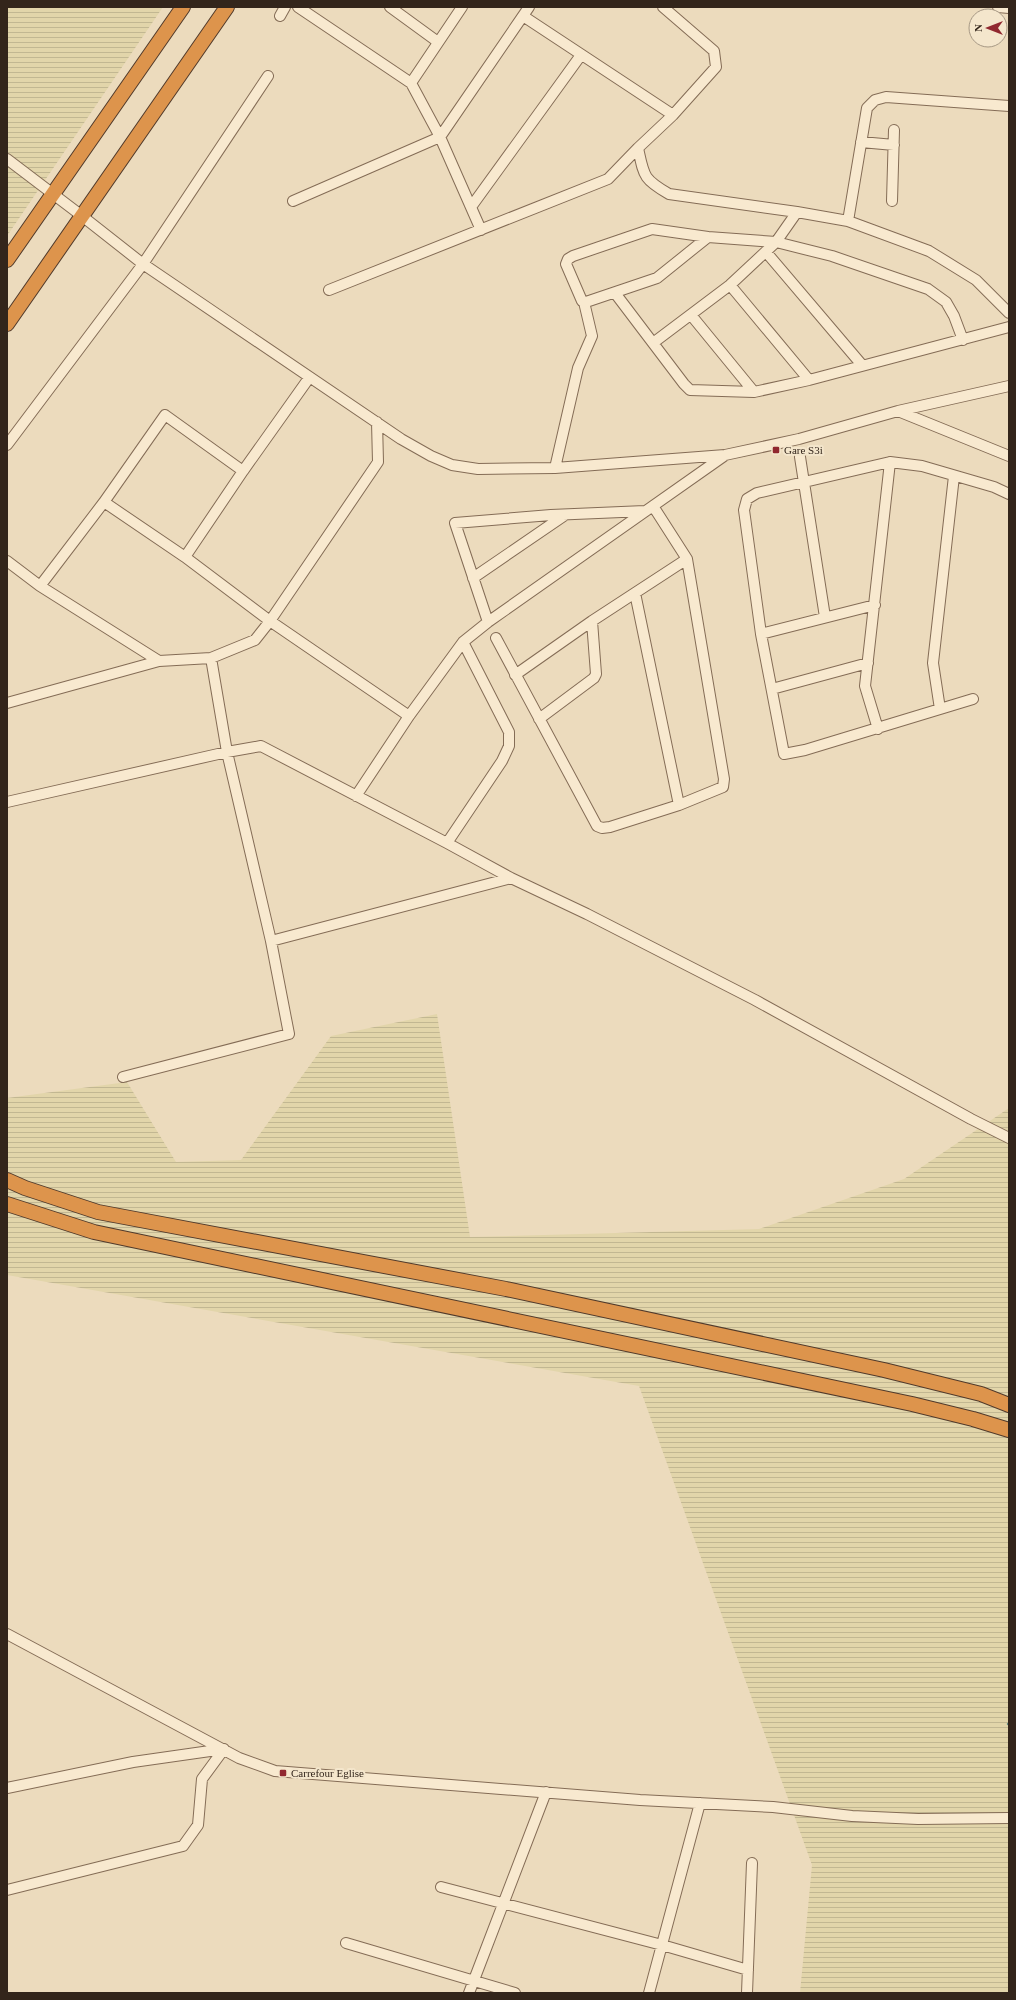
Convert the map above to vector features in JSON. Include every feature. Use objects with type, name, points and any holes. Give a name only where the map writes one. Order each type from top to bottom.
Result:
[{"type":"highway","points":[[7,260],[183,7]]},
{"type":"highway","points":[[7,324],[227,7]]},
{"type":"highway","points":[[7,1180],[26,1188],[98,1212],[506,1289],[884,1370],[981,1394],[1009,1404]]},
{"type":"highway","points":[[7,1204],[94,1232],[904,1402],[973,1419],[1009,1430]]},
{"type":"street","points":[[298,7],[410,83],[440,137],[481,230]]},
{"type":"street","points":[[390,7],[438,42]]},
{"type":"street","points":[[410,83],[462,7]]},
{"type":"street","points":[[293,201],[440,137],[529,7]]},
{"type":"street","points":[[998,7],[1009,8]]},
{"type":"street","points":[[328,290],[608,179],[673,115],[716,67],[714,51],[667,8]]},
{"type":"street","points":[[523,16],[673,115]]},
{"type":"street","points":[[471,207],[581,55]]},
{"type":"street","points":[[7,445],[143,264],[268,76]]},
{"type":"street","points":[[848,221],[867,108],[875,100],[886,97],[1009,106]]},
{"type":"street","points":[[892,201],[894,130]]},
{"type":"street","points":[[861,142],[894,145]]},
{"type":"street","points":[[638,148],[644,172],[651,184],[668,194],[797,212],[848,221],[929,251],[976,280],[1009,313]]},
{"type":"street","points":[[7,159],[143,264],[401,439],[431,456],[452,465],[478,469],[555,468],[725,456],[799,439],[898,411],[1009,386]]},
{"type":"street","points":[[653,343],[730,285],[776,242],[797,212]]},
{"type":"street","points":[[555,468],[578,368],[592,336],[584,302],[566,264],[568,259],[652,229],[708,237],[776,242],[832,256],[928,289],[946,302],[954,316],[964,340]]},
{"type":"street","points":[[584,302],[657,278],[708,237]]},
{"type":"street","points":[[766,252],[862,366]]},
{"type":"street","points":[[730,285],[809,380]]},
{"type":"street","points":[[615,293],[690,390],[754,392],[809,380],[1009,327]]},
{"type":"street","points":[[691,315],[754,392]]},
{"type":"street","points":[[185,557],[309,378]]},
{"type":"street","points":[[898,411],[1009,456]]},
{"type":"street","points":[[40,586],[104,502],[165,415],[244,471]]},
{"type":"street","points":[[8,699],[159,661],[211,658],[255,640],[270,621],[378,462],[377,422]]},
{"type":"street","points":[[356,796],[409,716],[463,642],[488,622],[725,456]]},
{"type":"street","points":[[800,457],[825,617]]},
{"type":"street","points":[[878,728],[866,686],[890,462]]},
{"type":"street","points":[[973,699],[805,750],[784,754],[762,634],[744,510],[747,499],[757,493],[890,462],[922,466],[994,487],[1009,494]]},
{"type":"street","points":[[940,709],[933,663],[954,476]]},
{"type":"street","points":[[104,502],[185,557],[270,621],[409,716]]},
{"type":"street","points":[[488,622],[454,523],[649,509]]},
{"type":"street","points":[[496,638],[597,826],[602,828],[610,827],[679,805],[723,787],[724,779],[687,559],[649,509]]},
{"type":"street","points":[[473,578],[566,515]]},
{"type":"street","points":[[515,675],[592,621],[687,559]]},
{"type":"street","points":[[7,561],[40,586],[159,661]]},
{"type":"street","points":[[635,593],[679,805]]},
{"type":"street","points":[[762,634],[875,605]]},
{"type":"street","points":[[539,719],[594,678],[596,674],[592,621]]},
{"type":"street","points":[[447,843],[502,762],[509,746],[509,732],[463,642]]},
{"type":"street","points":[[123,1077],[289,1034],[271,941],[227,752],[211,658]]},
{"type":"street","points":[[772,689],[868,663]]},
{"type":"street","points":[[7,802],[227,752],[260,746],[511,878],[587,914],[755,1000],[971,1119],[1009,1138]]},
{"type":"street","points":[[271,941],[511,878]]},
{"type":"street","points":[[7,1634],[224,1749],[260,1766],[292,1773],[773,1808],[852,1816],[918,1819],[1009,1818]]},
{"type":"street","points":[[7,1788],[133,1762],[224,1749]]},
{"type":"street","points":[[7,1890],[183,1846],[198,1825],[202,1779],[224,1749]]},
{"type":"street","points":[[469,1993],[546,1792]]},
{"type":"street","points":[[649,1993],[700,1803]]},
{"type":"street","points":[[747,1993],[752,1863]]},
{"type":"street","points":[[441,1887],[504,1902],[748,1970]]},
{"type":"street","points":[[346,1943],[515,1993]]},
{"type":"shaded area","points":[[7,7],[163,7],[7,236]]},
{"type":"shaded area","points":[[437,1014],[470,1237],[759,1229],[904,1179],[1009,1108],[1009,1993],[800,1993],[812,1865],[639,1386],[7,1275],[7,1098],[127,1082],[176,1162],[241,1160],[331,1036]]},
{"type":"place","name":"Gare S3i","points":[[776,450]]},
{"type":"place","name":"Carrefour Eglise","points":[[283,1773]]}]
